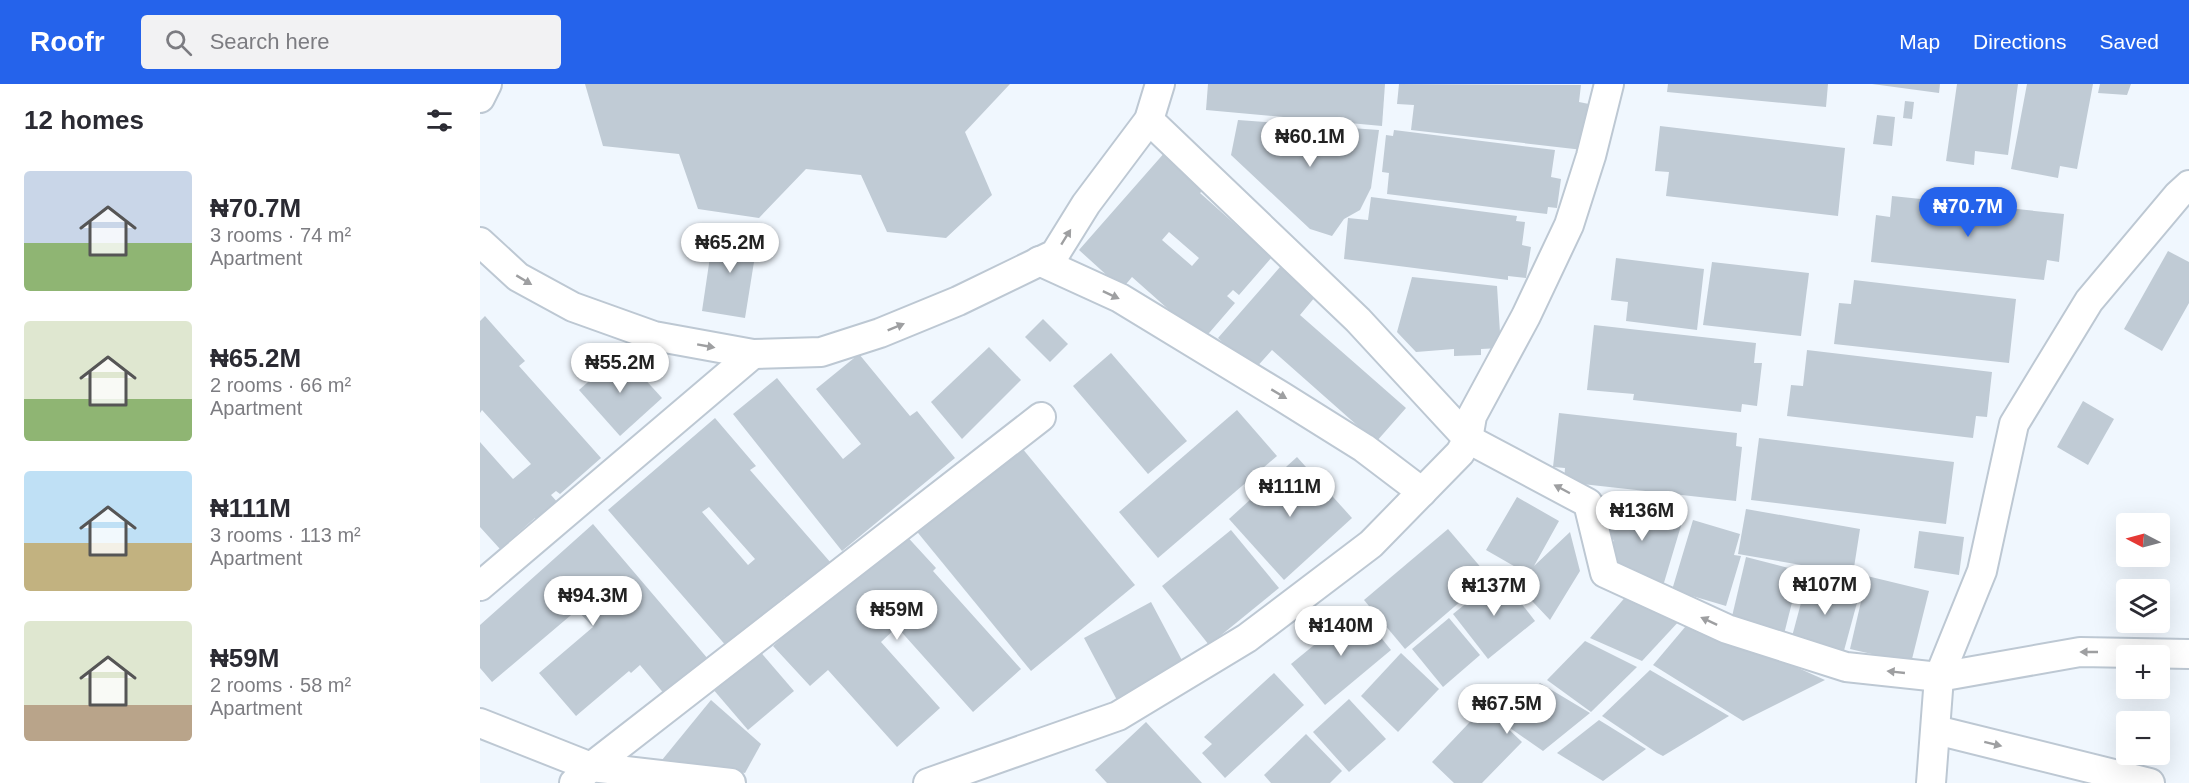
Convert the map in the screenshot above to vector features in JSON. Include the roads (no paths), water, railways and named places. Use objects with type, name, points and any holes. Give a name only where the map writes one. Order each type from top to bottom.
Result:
[{"type":"street","points":[[480,98],[487,84]]},
{"type":"street","points":[[480,242],[518,277],[573,308],[654,336],[753,354],[821,352],[880,333],[958,301],[1055,254],[1086,204],[1149,120],[1160,84]]},
{"type":"street","points":[[928,783],[1118,716],[1247,638],[1371,544],[1460,453],[1468,439],[1472,416],[1526,316],[1569,225],[1591,156],[1609,84]]},
{"type":"street","points":[[1149,120],[1358,321],[1468,439],[1588,503],[1605,573],[1727,629],[1846,667],[1939,677],[2080,652],[2189,654]]},
{"type":"street","points":[[1931,783],[1939,677],[1982,571],[2014,424],[2089,301],[2189,185]]},
{"type":"street","points":[[1039,261],[1119,298],[1364,448],[1422,492]]},
{"type":"street","points":[[480,586],[753,354]]},
{"type":"street","points":[[583,775],[1041,417]]},
{"type":"street","points":[[480,723],[583,775],[731,783]]},
{"type":"street","points":[[1936,730],[2150,783]]}]
